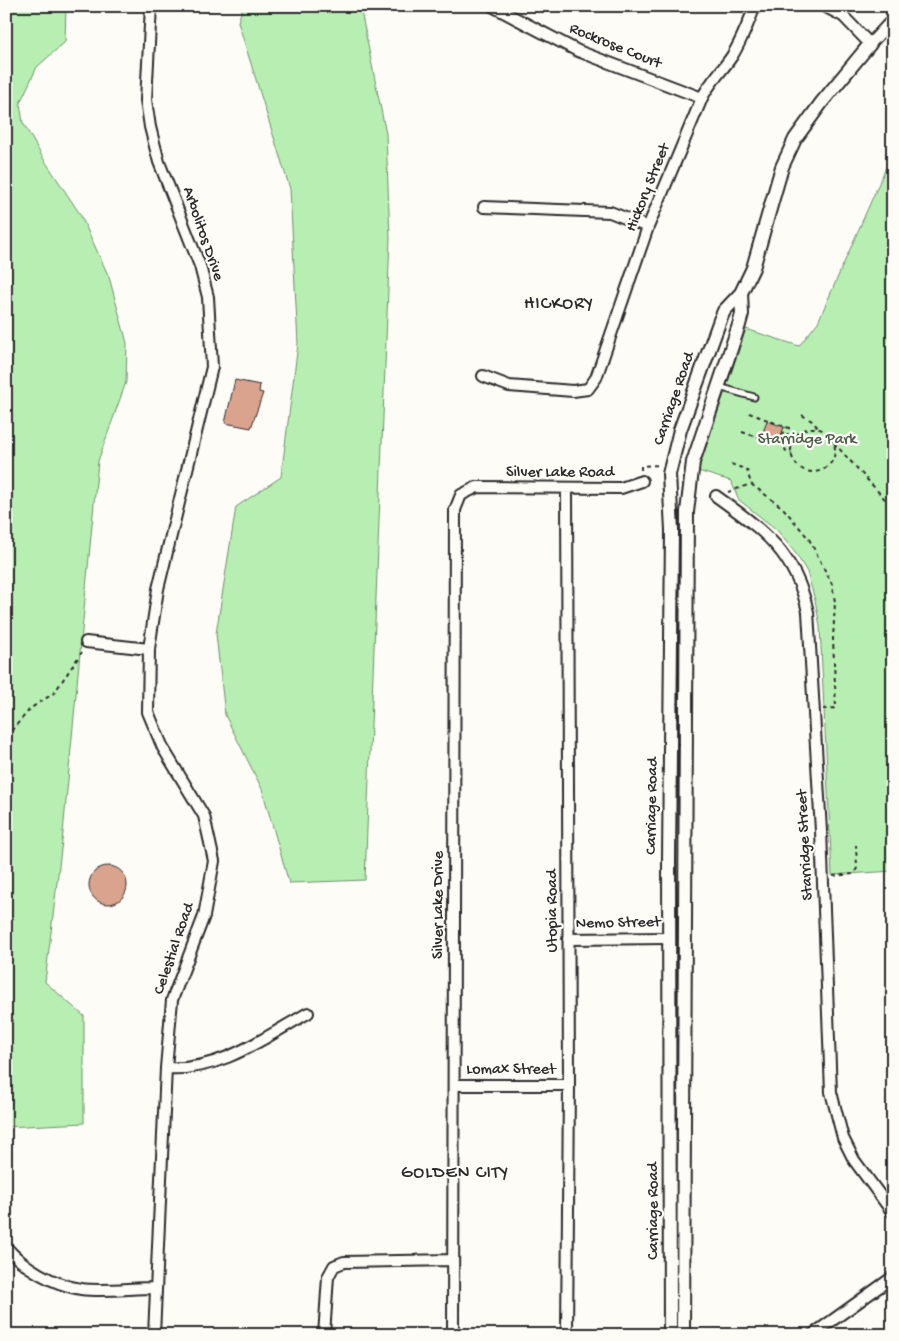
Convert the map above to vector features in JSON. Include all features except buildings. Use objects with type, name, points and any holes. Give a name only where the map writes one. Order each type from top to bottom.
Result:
[{"type":"street","name":"Arbolitos Drive","points":[[149,649],[158,589],[212,367],[208,297],[200,266],[159,162],[150,127],[146,100],[151,6]]},
{"type":"street","name":"Rockrose Court","points":[[492,6],[578,51],[702,98]]},
{"type":"street","name":"Hickory Street","points":[[483,376],[509,386],[573,391],[588,389],[596,378],[648,227],[702,98],[710,82],[744,37],[755,6]]},
{"type":"street","points":[[824,6],[843,16],[870,44]]},
{"type":"street","name":"Carriage Road","points":[[670,1335],[669,938],[672,542],[669,474],[680,430],[724,311],[741,293],[752,268],[782,167],[795,138],[822,102],[893,19]]},
{"type":"street","points":[[484,207],[610,212],[648,227]]},
{"type":"street","name":"Carriage Road","points":[[683,1335],[686,512],[693,462],[742,314],[741,293]]},
{"type":"street","points":[[698,381],[719,387]]},
{"type":"street","name":"Silver Lake Road","points":[[477,487],[621,488],[642,480]]},
{"type":"street","name":"Silver Lake Drive","points":[[453,1335],[456,510],[461,495],[477,487]]},
{"type":"street","name":"Utopia Road","points":[[567,488],[569,1085],[567,1335]]},
{"type":"street","name":"Starridge Street","points":[[716,496],[763,530],[788,560],[805,597],[808,612],[823,876],[831,1092],[843,1138],[850,1152],[893,1213]]},
{"type":"street","points":[[672,542],[686,541]]},
{"type":"street","points":[[89,642],[149,649]]},
{"type":"street","name":"Celestial Road","points":[[149,649],[148,712],[162,748],[204,816],[214,861],[204,916],[172,1000],[166,1068],[154,1335]]},
{"type":"street","points":[[669,938],[684,938]]},
{"type":"street","name":"Nemo Street","points":[[568,939],[669,938]]},
{"type":"street","points":[[166,1068],[180,1069],[213,1063],[235,1055],[308,1014]]},
{"type":"street","name":"Lomax Street","points":[[454,1085],[569,1085]]},
{"type":"street","points":[[670,1126],[684,1126]]},
{"type":"street","points":[[7,1251],[47,1278],[80,1289],[155,1288]]},
{"type":"street","points":[[324,1335],[328,1277],[334,1266],[344,1262],[453,1260]]},
{"type":"street","points":[[812,1335],[893,1277]]},
{"type":"lane","points":[[719,387],[754,397]]},
{"type":"path","points":[[748,414],[789,428],[784,450],[792,454]]},
{"type":"path","points":[[802,415],[826,432],[834,444],[893,508]]},
{"type":"path","points":[[742,432],[779,444],[785,427]]},
{"type":"path","points":[[820,429],[812,428],[799,433],[792,445],[792,454],[798,465],[804,469],[818,471],[830,464],[835,451],[834,444]]},
{"type":"path","points":[[642,480],[641,466],[662,465]]},
{"type":"path","points":[[733,490],[752,484]]},
{"type":"path","points":[[6,737],[32,708],[54,693],[71,665],[82,652],[90,652],[89,642]]},
{"type":"path","points":[[823,876],[854,874],[858,868],[856,844]]},
{"type":"green space","points":[[6,6],[66,6],[65,42],[37,67],[20,103],[23,123],[43,158],[80,214],[109,277],[127,343],[126,382],[98,461],[63,833],[45,982],[84,1016],[84,1123],[6,1127]]},
{"type":"green space","points":[[243,6],[360,6],[386,134],[390,238],[365,880],[289,883],[262,789],[225,715],[216,634],[236,507],[281,477],[298,344],[290,189],[238,22]]},
{"type":"green space","name":"Starridge Park","points":[[893,158],[893,871],[832,875],[820,626],[807,572],[796,554],[777,530],[739,500],[731,481],[698,471],[746,329],[799,346],[818,322],[887,165]]},
{"type":"district","name":"HICKORY","points":[[559,304]]},
{"type":"district","name":"GOLDEN CITY","points":[[455,1173]]}]
